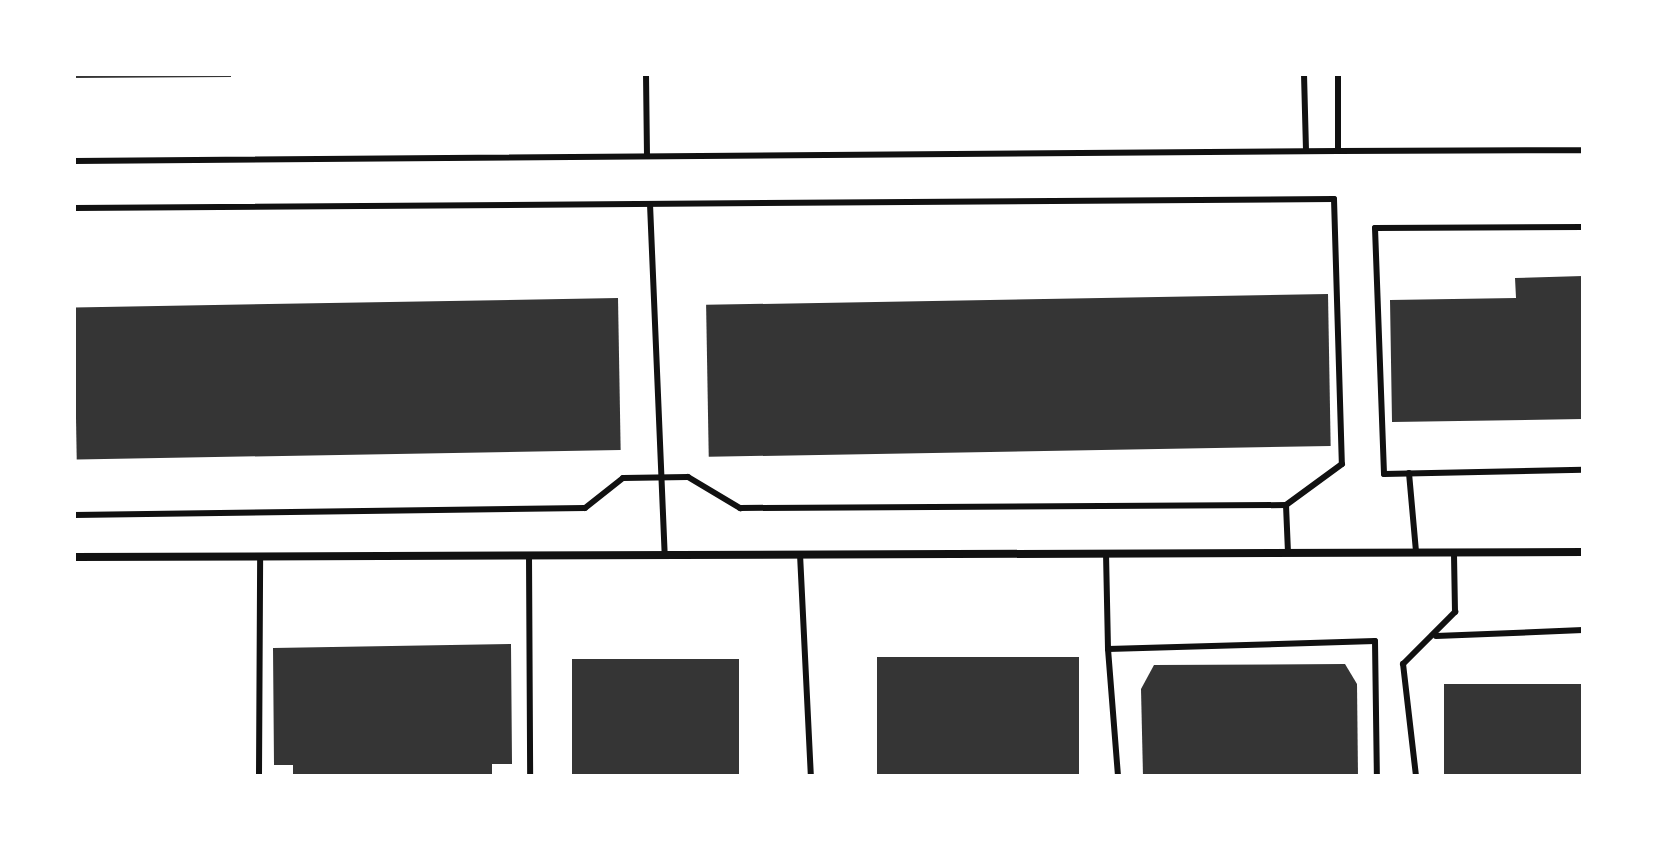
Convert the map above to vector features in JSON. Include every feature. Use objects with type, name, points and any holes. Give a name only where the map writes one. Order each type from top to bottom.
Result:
[{"type":"street","points":[[74,557],[1583,552]]},
{"type":"lane","points":[[646,74],[647,156]]},
{"type":"lane","points":[[1304,74],[1306,151]]},
{"type":"lane","points":[[1338,74],[1338,151]]},
{"type":"lane","points":[[74,161],[1583,150]]},
{"type":"lane","points":[[74,208],[1334,199],[1342,464],[1286,505],[740,508],[688,477],[661,477],[623,478],[585,508],[74,515]]},
{"type":"lane","points":[[650,204],[665,555]]},
{"type":"lane","points":[[1583,227],[1375,228],[1384,474],[1583,470]]},
{"type":"lane","points":[[1409,473],[1416,552]]},
{"type":"lane","points":[[1286,505],[1288,553]]},
{"type":"lane","points":[[1416,776],[1403,664],[1436,636],[1455,612],[1454,552]]},
{"type":"lane","points":[[1106,553],[1108,649],[1118,776]]},
{"type":"lane","points":[[800,554],[811,776]]},
{"type":"lane","points":[[529,555],[530,776]]},
{"type":"lane","points":[[259,776],[260,556]]},
{"type":"lane","points":[[1436,636],[1583,630]]},
{"type":"lane","points":[[1108,649],[1375,641],[1377,776]]},
{"type":"building","points":[[74,74],[231,74],[231,77],[74,78]]},
{"type":"building","points":[[1583,276],[1583,419],[1392,422],[1390,300],[1516,298],[1515,278]]},
{"type":"building","points":[[1328,294],[1331,446],[709,457],[706,305]]},
{"type":"building","points":[[618,298],[621,450],[77,459],[74,307]]},
{"type":"building","points":[[511,644],[512,764],[492,764],[492,776],[293,776],[293,765],[274,765],[273,648]]},
{"type":"building","points":[[877,657],[1079,657],[1079,776],[877,776]]},
{"type":"building","points":[[572,659],[739,659],[739,776],[572,776]]},
{"type":"building","points":[[1345,664],[1357,684],[1358,776],[1143,776],[1141,689],[1154,665]]},
{"type":"building","points":[[1444,684],[1583,684],[1583,776],[1444,776]]}]
